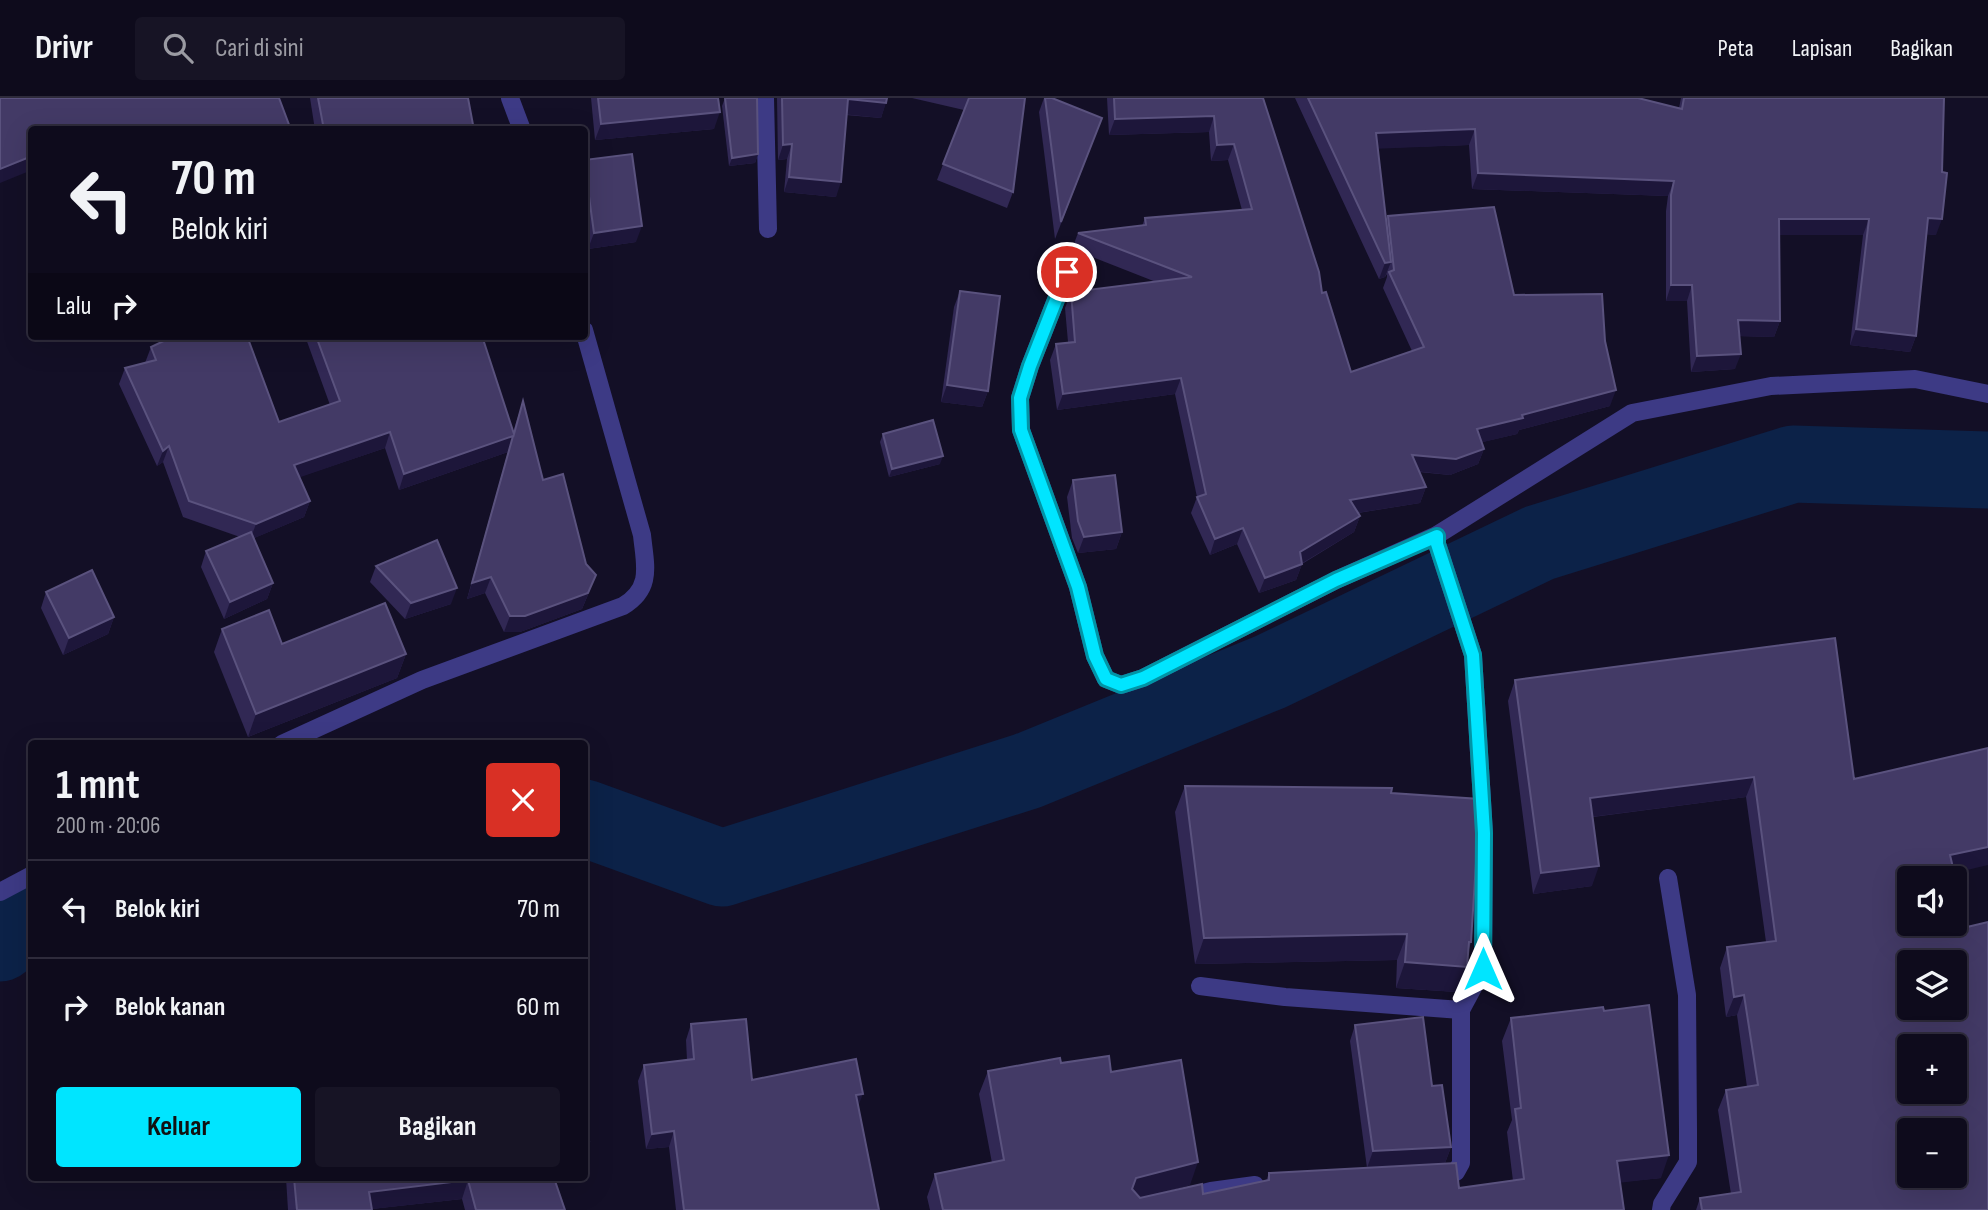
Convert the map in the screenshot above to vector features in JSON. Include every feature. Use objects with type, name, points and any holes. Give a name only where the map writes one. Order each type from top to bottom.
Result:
[{"type":"street","points":[[510,98],[520,126]]},
{"type":"street","points":[[765,98],[768,229]]},
{"type":"street","points":[[1067,272],[1020,398],[1021,430],[1078,587],[1095,656],[1106,679],[1121,685],[1143,678],[1336,580],[1437,540],[1632,413],[1771,386],[1915,379],[1988,394]]},
{"type":"street","points":[[291,740],[422,680],[623,606],[641,591],[646,569],[642,535],[587,340]]},
{"type":"street","points":[[1419,1176],[1456,1172],[1461,1163],[1461,1010],[1483,969],[1484,833],[1473,655],[1437,540]]},
{"type":"street","points":[[0,892],[28,877]]},
{"type":"street","points":[[1661,1210],[1688,1162],[1687,995],[1668,878]]},
{"type":"street","points":[[1200,986],[1285,997],[1461,1010]]},
{"type":"street","points":[[1135,1210],[1211,1191],[1273,1184]]},
{"type":"building","points":[[0,98],[279,98],[290,126],[28,126],[28,158],[0,169]]},
{"type":"building","points":[[318,98],[468,98],[473,126],[323,126]]},
{"type":"building","points":[[598,98],[718,98],[720,112],[601,124]]},
{"type":"building","points":[[725,98],[757,98],[758,154],[732,158]]},
{"type":"building","points":[[782,98],[887,98],[886,103],[848,99],[841,182],[789,177],[792,144],[783,145]]},
{"type":"building","points":[[969,98],[1025,98],[1013,192],[943,164]]},
{"type":"building","points":[[1045,98],[1052,98],[1102,118],[1061,222]]},
{"type":"building","points":[[1114,98],[1263,98],[1319,272],[1322,293],[1326,292],[1351,372],[1424,347],[1389,272],[1394,270],[1388,216],[1494,207],[1514,295],[1602,294],[1605,341],[1616,390],[1477,429],[1484,449],[1456,459],[1412,455],[1426,487],[1350,500],[1360,516],[1300,552],[1302,564],[1265,578],[1243,528],[1215,539],[1197,497],[1206,494],[1181,378],[1063,394],[1056,344],[1075,342],[1071,292],[1192,277],[1078,233],[1146,225],[1145,218],[1252,209],[1234,144],[1217,145],[1214,116],[1115,119]]},
{"type":"building","points":[[1308,98],[1638,98],[1682,109],[1684,98],[1944,98],[1942,172],[1947,173],[1942,219],[1928,218],[1916,336],[1856,329],[1869,219],[1779,219],[1780,321],[1738,320],[1741,354],[1697,356],[1692,285],[1671,285],[1671,195],[1674,181],[1478,173],[1475,129],[1376,133],[1391,262],[1385,263]]},
{"type":"building","points":[[632,154],[642,226],[594,233],[588,189],[588,160]]},
{"type":"building","points":[[960,291],[1000,296],[988,391],[947,385]]},
{"type":"building","points":[[166,340],[248,340],[279,422],[340,401],[317,340],[483,340],[514,434],[523,401],[543,480],[563,474],[586,564],[596,575],[588,593],[525,616],[510,616],[491,577],[472,583],[513,436],[404,474],[390,432],[294,465],[310,501],[256,524],[189,501],[169,446],[163,451],[125,368],[156,360],[151,347]]},
{"type":"building","points":[[933,420],[943,456],[892,469],[883,434]]},
{"type":"building","points":[[1115,475],[1122,532],[1084,537],[1078,521],[1073,480]]},
{"type":"building","points":[[251,532],[273,583],[230,602],[206,551]]},
{"type":"building","points":[[437,540],[457,588],[411,603],[376,566]]},
{"type":"building","points":[[92,570],[114,617],[69,638],[46,592]]},
{"type":"building","points":[[385,603],[406,654],[256,714],[222,629],[269,610],[282,644]]},
{"type":"building","points":[[1835,638],[1854,779],[1988,748],[1988,847],[1950,855],[1953,866],[1897,866],[1897,936],[1967,936],[1967,927],[1988,922],[1988,1210],[1702,1210],[1700,1198],[1741,1192],[1726,1090],[1758,1085],[1744,995],[1734,997],[1727,947],[1776,941],[1754,777],[1590,798],[1599,866],[1541,873],[1515,680]]},
{"type":"building","points":[[1185,786],[1392,788],[1391,793],[1480,799],[1467,967],[1405,962],[1407,934],[1204,938]]},
{"type":"building","points":[[1649,1005],[1669,1155],[1617,1161],[1624,1210],[943,1210],[935,1174],[1004,1160],[988,1071],[1060,1058],[1061,1063],[1109,1056],[1111,1072],[1181,1060],[1198,1162],[1136,1178],[1132,1189],[1140,1198],[1202,1184],[1203,1194],[1269,1180],[1269,1173],[1456,1163],[1459,1188],[1524,1179],[1515,1109],[1521,1108],[1511,1018],[1603,1007],[1604,1011]]},
{"type":"building","points":[[1423,1017],[1432,1086],[1442,1085],[1451,1147],[1373,1151],[1355,1025]]},
{"type":"building","points":[[746,1019],[752,1080],[856,1059],[863,1094],[856,1095],[879,1210],[684,1210],[674,1131],[652,1134],[644,1065],[694,1059],[691,1024]]},
{"type":"building","points":[[294,1181],[460,1181],[369,1192],[372,1210],[297,1210]]},
{"type":"building","points":[[468,1181],[555,1181],[565,1210],[476,1210]]},
{"type":"waterway","points":[[588,819],[722,868],[1027,771],[1270,672],[1539,543],[1793,464],[1988,470]]},
{"type":"waterway","points":[[0,943],[28,927]]},
{"type":"route","points":[[1067,272],[1020,398],[1021,430],[1078,587],[1095,656],[1106,679],[1121,685],[1143,678],[1336,580],[1437,536],[1437,544],[1473,655],[1484,833],[1483,969]]}]
